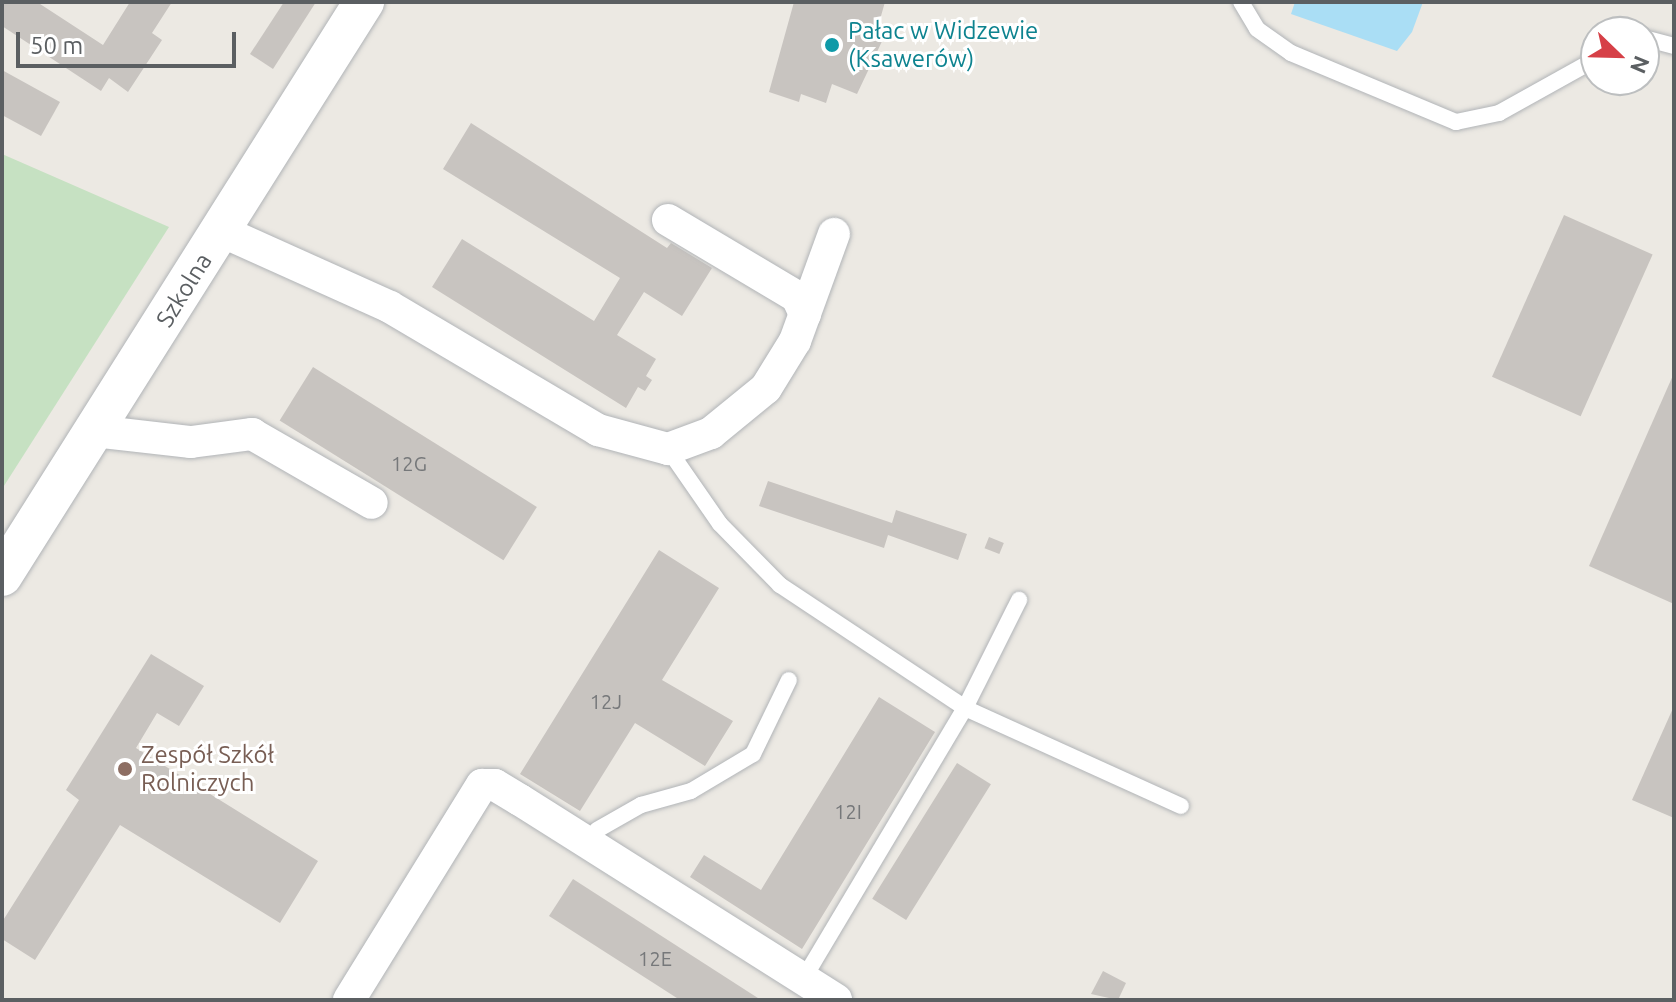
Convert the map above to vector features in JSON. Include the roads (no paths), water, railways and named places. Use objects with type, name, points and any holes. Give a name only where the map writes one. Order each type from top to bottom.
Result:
[{"type":"street","name":"Szkolna","points":[[2,576],[364,2]]},
{"type":"street","points":[[668,220],[797,297],[805,314]]},
{"type":"street","points":[[221,231],[390,307],[598,430],[668,449],[711,433],[752,403],[795,341],[834,234]]},
{"type":"street","points":[[94,431],[191,442],[252,434],[372,503]]},
{"type":"street","points":[[349,1000],[482,785],[495,785],[796,989],[836,1000]]},
{"type":"lane","points":[[1241,2],[1257,29],[1291,53],[1456,122],[1499,113],[1580,68]]},
{"type":"lane","points":[[668,449],[720,524],[780,585],[965,708],[1181,806]]},
{"type":"lane","points":[[796,989],[965,708],[1019,600]]},
{"type":"lane","points":[[597,830],[641,805],[691,791],[753,754],[789,680]]},
{"type":"water","points":[[1295,2],[1423,2],[1412,32],[1397,51],[1291,14]]},
{"type":"place","name":"Pałac w Widzewie (Ksawerów)","points":[[832,45]]},
{"type":"place","name":"Zespół Szkół Rolniczych","points":[[125,769]]}]
